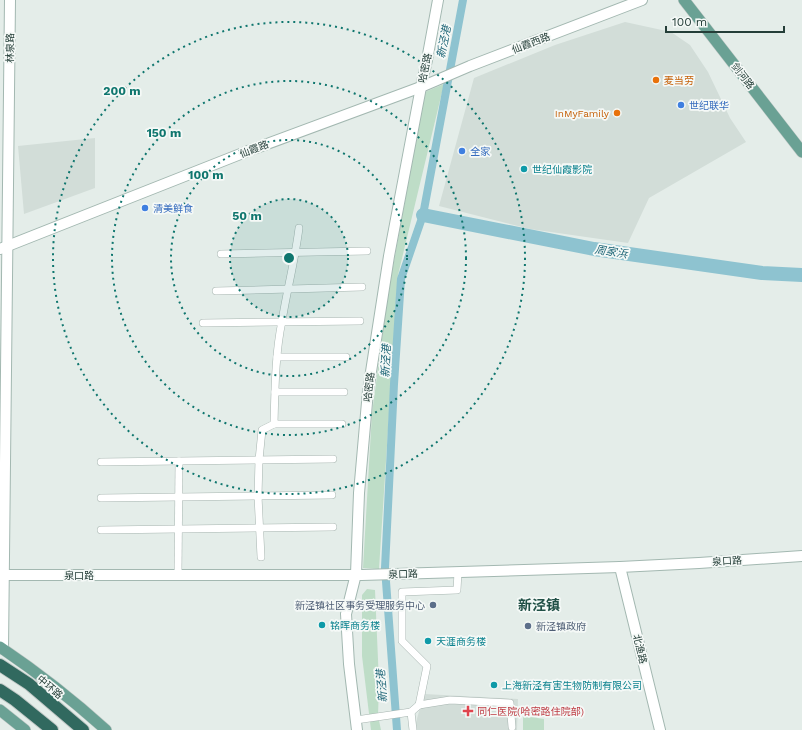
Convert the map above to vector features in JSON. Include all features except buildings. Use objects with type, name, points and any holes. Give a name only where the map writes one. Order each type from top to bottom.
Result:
[{"type":"highway","name":"中环路","points":[[0,665],[28,684],[84,730]]},
{"type":"highway","points":[[0,690],[15,700],[52,730]]},
{"type":"main road","name":"剑河路","points":[[684,0],[802,152]]},
{"type":"main road","points":[[1,648],[85,711],[106,730]]},
{"type":"main road","points":[[0,710],[25,730]]},
{"type":"street","name":"林泉路","points":[[1,648],[4,575],[5,25],[10,0]]},
{"type":"street","name":"哈密路","points":[[357,725],[349,664],[346,614],[359,575],[359,493],[368,391],[388,256],[438,0]]},
{"type":"street","name":"仙霞西路","points":[[421,87],[470,66],[642,0]]},
{"type":"street","name":"仙霞路","points":[[4,248],[248,151],[421,87]]},
{"type":"street","points":[[274,424],[277,357],[281,322],[289,289],[299,228]]},
{"type":"street","points":[[221,254],[367,251]]},
{"type":"street","points":[[216,291],[362,287]]},
{"type":"street","points":[[203,323],[360,321]]},
{"type":"street","points":[[277,357],[346,356]]},
{"type":"street","points":[[275,392],[344,392]]},
{"type":"street","points":[[261,556],[258,496],[262,430],[274,424],[342,424]]},
{"type":"street","points":[[101,462],[333,459]]},
{"type":"street","points":[[178,576],[179,460]]},
{"type":"street","points":[[101,498],[332,495]]},
{"type":"street","points":[[101,530],[333,527]]},
{"type":"street","name":"泉口路","points":[[4,575],[359,575],[620,567],[802,556]]},
{"type":"street","name":"北渔路","points":[[620,567],[660,730]]},
{"type":"street","points":[[419,705],[427,666],[402,641],[402,592],[457,590],[458,572]]},
{"type":"street","points":[[357,725],[378,716],[411,712],[419,705],[450,700],[510,703],[512,727]]},
{"type":"street","points":[[411,712],[413,730]]},
{"type":"shaded area","points":[[625,22],[671,32],[690,45],[708,72],[730,118],[746,142],[649,198],[628,243],[530,229],[439,206],[474,78],[555,45]]},
{"type":"shaded area","points":[[95,138],[95,188],[24,214],[18,146]]},
{"type":"shaded area","name":"同仁医院(哈密路住院部)","points":[[424,694],[518,699],[517,730],[417,730],[416,722]]},
{"type":"green space","points":[[444,84],[398,275],[379,569],[363,568],[372,413],[388,294],[425,92]]},
{"type":"green space","points":[[367,589],[375,590],[379,683],[378,716],[381,730],[371,730],[362,656],[362,595]]},
{"type":"green space","points":[[523,716],[544,719],[544,730],[523,730]]},
{"type":"waterway","name":"新泾港","points":[[397,730],[385,568],[401,279],[423,215],[463,0]]},
{"type":"waterway","name":"周家浜","points":[[423,215],[594,249],[762,273],[802,275]]},
{"type":"place","name":"麦当劳","points":[[656,80]]},
{"type":"place","name":"世纪联华","points":[[681,105]]},
{"type":"place","name":"InMyFamily","points":[[617,113]]},
{"type":"place","name":"全家","points":[[462,151]]},
{"type":"place","name":"世纪仙霞影院","points":[[524,169]]},
{"type":"place","name":"清美鲜食","points":[[145,208]]},
{"type":"place","name":"新泾镇社区事务受理服务中心","points":[[433,605]]},
{"type":"place","name":"铭晖商务楼","points":[[322,625]]},
{"type":"place","name":"新泾镇政府","points":[[528,626]]},
{"type":"place","name":"天涯商务楼","points":[[428,641]]},
{"type":"place","name":"上海新泾有害生物防制有限公司","points":[[494,685]]},
{"type":"place","name":"同仁医院(哈密路住院部)","points":[[468,711]]},
{"type":"district","name":"新泾镇","points":[[539,605]]}]
